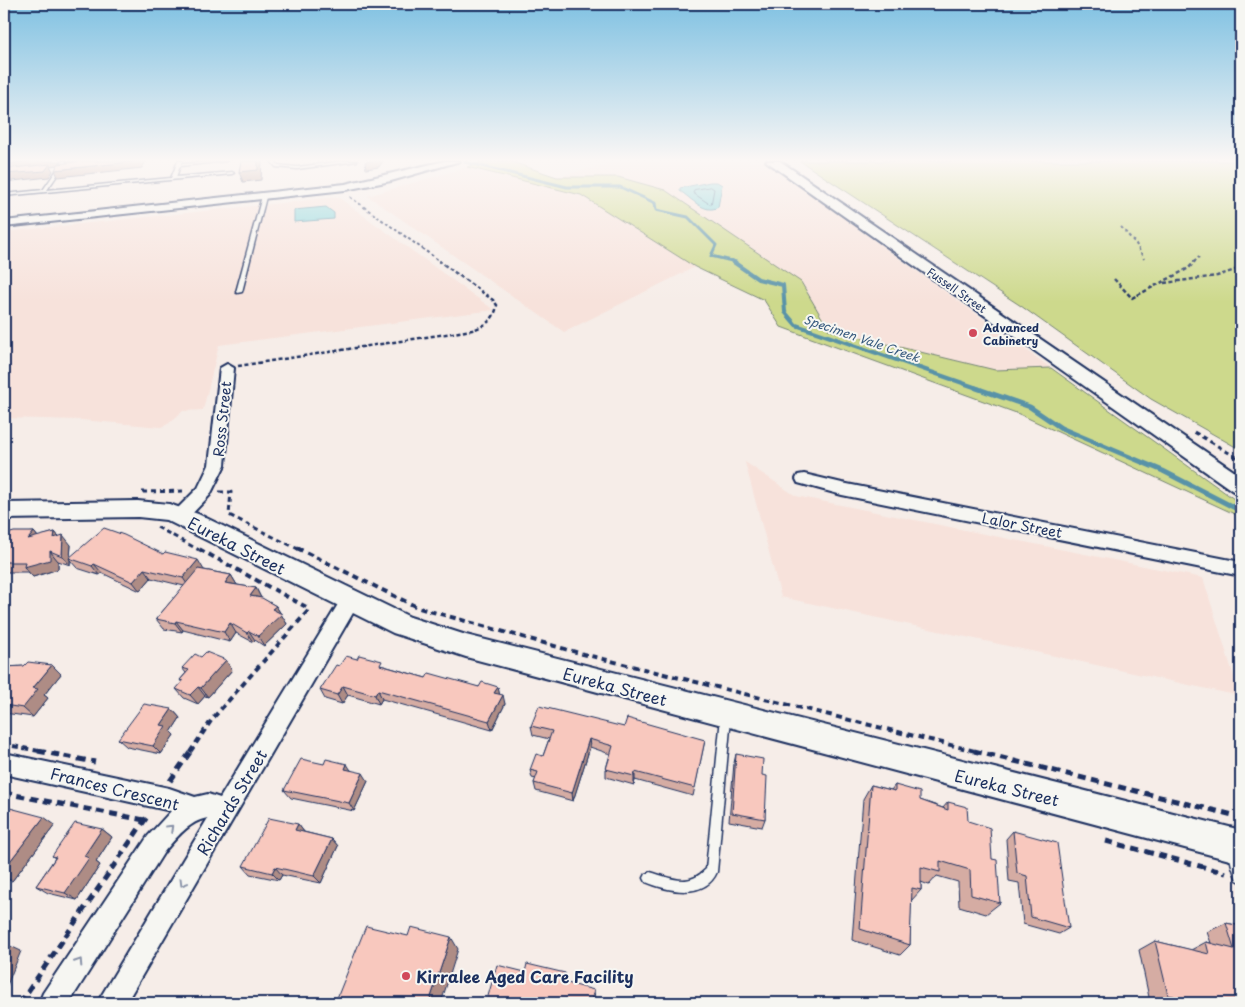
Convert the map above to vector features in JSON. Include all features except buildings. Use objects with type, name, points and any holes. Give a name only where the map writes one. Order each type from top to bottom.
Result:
[{"type":"street","points":[[4,224],[158,208]]},
{"type":"street","name":"Fussell Street","points":[[840,208],[1241,486]]},
{"type":"street","name":"Ross Street","points":[[180,516],[204,491],[218,460],[227,368]]},
{"type":"street","name":"Lalor Street","points":[[804,479],[852,491],[1241,569]]},
{"type":"street","name":"Eureka Street","points":[[4,511],[138,509],[163,511],[180,516],[350,601],[402,624],[466,646],[726,715],[1237,845]]},
{"type":"street","name":"Richards Street","points":[[112,1003],[350,601]]},
{"type":"street","name":"Frances Crescent","points":[[4,763],[160,797],[195,809],[208,806],[226,811]]},
{"type":"street","name":"Richards Street","points":[[53,1003],[160,838],[173,824],[195,809]]},
{"type":"lane","points":[[239,292],[261,208]]},
{"type":"lane","points":[[650,878],[685,887],[697,886],[711,872],[726,715]]},
{"type":"lane","points":[[1236,875],[1237,845]]},
{"type":"path","points":[[227,368],[279,358],[472,330],[484,326],[494,316],[497,307],[493,300],[364,208]]},
{"type":"path","points":[[1121,227],[1136,244],[1144,259]]},
{"type":"path","points":[[1114,279],[1132,298],[1190,268],[1199,257]]},
{"type":"path","points":[[1160,283],[1217,276],[1241,268]]},
{"type":"path","points":[[204,491],[232,492],[228,515],[419,608],[583,654],[1241,817]]},
{"type":"path","points":[[20,1003],[213,718],[308,611],[308,608],[152,525]]},
{"type":"path","points":[[4,793],[144,820]]},
{"type":"path","points":[[1106,841],[1236,875]]},
{"type":"shaded area","points":[[233,208],[353,208],[494,310],[219,345],[203,410],[183,411],[168,424],[161,427],[81,420],[4,418],[4,232]]},
{"type":"shaded area","points":[[385,208],[602,208],[695,267],[564,332]]},
{"type":"shaded area","points":[[629,208],[829,208],[1051,368],[995,370],[829,330],[801,282]]},
{"type":"shaded area","points":[[745,462],[796,496],[1203,578],[1240,696],[781,597]]},
{"type":"green space","points":[[602,208],[692,208],[801,282],[829,330],[995,370],[1051,368],[1241,504],[1241,517],[1019,414],[781,327],[764,300],[695,267]]},
{"type":"green space","points":[[872,208],[1241,208],[1241,450],[1151,399],[1021,306]]},
{"type":"water","points":[[327,208],[334,213],[334,219],[294,222],[294,210]]},
{"type":"waterway","name":"Specimen Vale Creek","points":[[656,208],[656,210],[688,217],[716,245],[711,256],[732,261]]},
{"type":"waterway","name":"Specimen Vale Creek","points":[[732,261],[736,262]]},
{"type":"waterway","name":"Specimen Vale Creek","points":[[732,261],[758,279],[783,285],[785,312],[796,325],[980,389]]},
{"type":"waterway","name":"Specimen Vale Creek","points":[[976,388],[1030,407],[1061,428],[1163,471],[1241,511]]},
{"type":"place","name":"Advanced Cabinetry","points":[[973,333]]},
{"type":"place","name":"Kirralee Aged Care Facility","points":[[406,976]]}]
